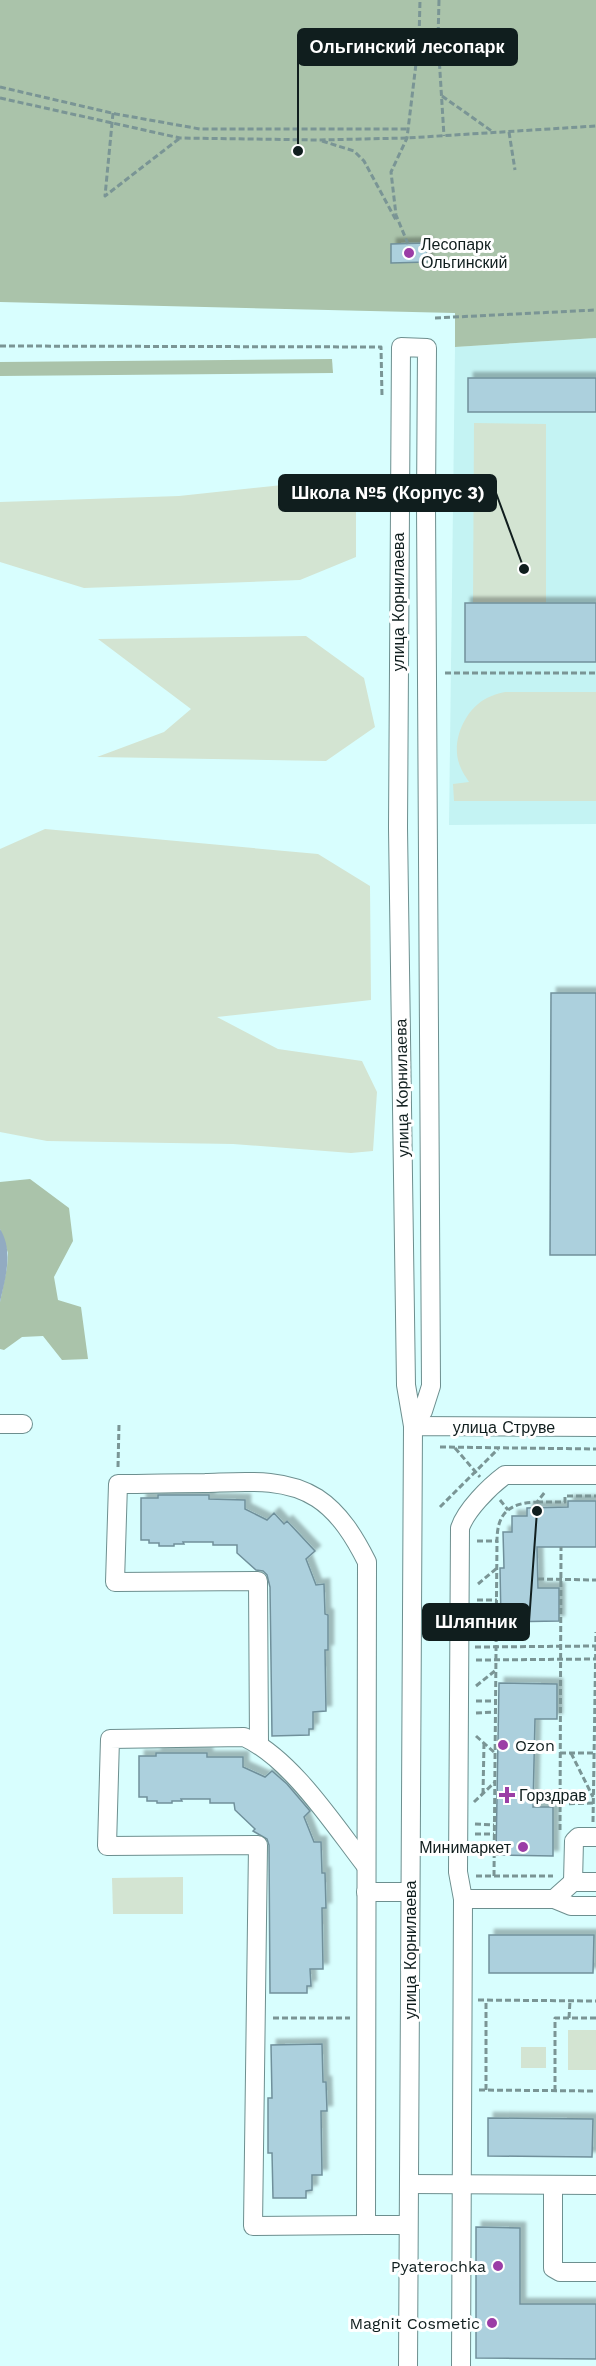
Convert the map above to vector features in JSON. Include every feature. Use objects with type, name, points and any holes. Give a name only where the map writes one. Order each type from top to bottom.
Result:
[{"type":"street","name":"улица Корнилаева","points":[[408,2366],[413,1426],[406,1385],[398,828],[401,347],[427,348],[431,1386],[423,1411],[413,1426]]},
{"type":"street","points":[[0,1424],[22,1424]]},
{"type":"street","name":"улица Струве","points":[[413,1426],[596,1427]]},
{"type":"street","points":[[460,2366],[463,1899],[458,1872],[460,1528],[464,1518],[505,1475],[596,1475]]},
{"type":"street","points":[[260,1744],[258,1581],[115,1582],[118,1484],[269,1482],[294,1488],[317,1498],[338,1517],[354,1536],[368,1562],[366,2225]]},
{"type":"street","points":[[366,1866],[311,1796],[274,1755],[260,1744],[244,1737],[110,1739],[107,1846],[258,1845],[253,2226],[408,2225]]},
{"type":"street","points":[[595,1837],[578,1837],[574,1841],[562,1892],[571,1906],[596,1906]]},
{"type":"street","points":[[463,1899],[562,1892],[596,1882]]},
{"type":"street","points":[[366,1892],[410,1892]]},
{"type":"street","points":[[409,2184],[596,2185]]},
{"type":"street","points":[[553,2185],[553,2268],[560,2272],[596,2272]]},
{"type":"path","points":[[401,232],[396,215],[391,172],[407,138],[419,39],[420,0]]},
{"type":"path","points":[[439,0],[438,40],[444,136]]},
{"type":"path","points":[[0,87],[113,113],[200,129],[408,129]]},
{"type":"path","points":[[441,96],[495,133]]},
{"type":"path","points":[[0,98],[180,138],[318,140],[407,138],[596,126]]},
{"type":"path","points":[[113,113],[105,195],[180,138]]},
{"type":"path","points":[[509,132],[515,170]]},
{"type":"path","points":[[318,140],[354,151],[364,161],[408,244]]},
{"type":"path","points":[[435,318],[596,310]]},
{"type":"path","points":[[0,346],[381,347]]},
{"type":"path","points":[[437,477],[454,476]]},
{"type":"path","points":[[437,672],[596,674]]},
{"type":"path","points":[[118,1484],[119,1424]]},
{"type":"path","points":[[440,1448],[596,1449]]},
{"type":"path","points":[[440,1507],[500,1448]]},
{"type":"path","points":[[537,1502],[559,1474]]},
{"type":"path","points":[[562,1892],[560,1876],[494,1876],[497,1541],[499,1524],[511,1507],[520,1503],[565,1502],[565,1496],[596,1496]]},
{"type":"path","points":[[460,1542],[497,1541]]},
{"type":"path","points":[[560,1841],[561,1547]]},
{"type":"path","points":[[538,1579],[596,1580]]},
{"type":"path","points":[[595,1837],[596,1632]]},
{"type":"path","points":[[496,1647],[596,1647]]},
{"type":"path","points":[[496,1660],[596,1659]]},
{"type":"path","points":[[483,1794],[484,1743]]},
{"type":"path","points":[[560,1753],[595,1753]]},
{"type":"path","points":[[571,1753],[594,1798]]},
{"type":"path","points":[[560,1804],[595,1803]]},
{"type":"path","points":[[462,2000],[596,2001]]},
{"type":"path","points":[[486,2001],[486,2090]]},
{"type":"path","points":[[569,2018],[570,2001]]},
{"type":"path","points":[[256,2018],[366,2018]]},
{"type":"path","points":[[555,2091],[555,2018],[596,2018]]},
{"type":"path","points":[[462,2090],[596,2091]]},
{"type":"shaded area","points":[[596,338],[596,824],[449,825],[455,347]]},
{"type":"shaded area","points":[[0,1229],[7,1246],[7,1256],[6,1275],[0,1302]]},
{"type":"green space","points":[[0,0],[596,0],[596,338],[455,347],[455,313],[0,302]]},
{"type":"green space","points":[[332,359],[333,373],[0,376],[0,362]]},
{"type":"green space","points":[[474,423],[546,424],[546,603],[473,604]]},
{"type":"green space","points":[[311,482],[356,510],[356,557],[300,580],[84,588],[0,562],[0,502],[179,496]]},
{"type":"green space","points":[[306,636],[364,678],[375,727],[326,761],[97,757],[164,732],[191,709],[98,639]]},
{"type":"green space","points":[[505,692],[596,692],[596,801],[454,801],[453,784],[469,782],[457,757],[458,737],[466,718],[479,703]]},
{"type":"green space","points":[[45,829],[318,854],[370,886],[371,1000],[217,1017],[278,1049],[362,1061],[377,1092],[373,1151],[351,1153],[233,1144],[47,1141],[0,1132],[0,849]]},
{"type":"green space","points":[[30,1179],[69,1208],[73,1241],[54,1277],[58,1300],[81,1307],[88,1359],[62,1360],[43,1336],[22,1337],[4,1350],[0,1349],[0,1302],[8,1253],[0,1229],[0,1182]]},
{"type":"green space","points":[[183,1877],[183,1914],[113,1914],[112,1878]]},
{"type":"green space","points":[[568,2030],[596,2030],[596,2070],[568,2070]]},
{"type":"green space","points":[[521,2047],[546,2047],[546,2068],[521,2068]]},
{"type":"building","name":"Лесопарк Ольгинский","points":[[427,243],[427,262],[391,263],[391,244]]},
{"type":"building","points":[[468,378],[596,378],[596,412],[468,412]]},
{"type":"building","points":[[465,603],[596,603],[596,662],[465,662]]},
{"type":"building","points":[[551,993],[596,993],[596,1255],[550,1255]]},
{"type":"building","points":[[158,1495],[209,1495],[209,1499],[245,1500],[245,1509],[267,1520],[274,1513],[284,1524],[287,1521],[315,1551],[306,1559],[316,1585],[324,1584],[325,1614],[328,1615],[328,1650],[325,1650],[326,1711],[313,1712],[313,1729],[309,1729],[309,1735],[272,1736],[270,1587],[267,1575],[263,1571],[256,1570],[237,1553],[237,1545],[183,1542],[184,1544],[174,1544],[174,1546],[159,1546],[159,1543],[141,1540],[141,1498],[158,1498]]},
{"type":"building","points":[[568,1501],[596,1501],[596,1547],[537,1547],[538,1588],[559,1588],[559,1621],[501,1622],[500,1568],[504,1568],[503,1532],[512,1532],[512,1516],[527,1516],[527,1508],[568,1507]]},
{"type":"building","points":[[499,1683],[557,1684],[557,1719],[535,1719],[533,1807],[553,1807],[553,1856],[496,1855]]},
{"type":"building","points":[[156,1753],[207,1753],[207,1757],[243,1757],[243,1767],[265,1777],[272,1771],[287,1784],[310,1811],[304,1817],[314,1842],[321,1842],[326,1908],[322,1908],[323,1969],[310,1969],[311,1986],[307,1986],[307,1993],[270,1993],[269,1845],[267,1839],[253,1831],[255,1829],[235,1810],[234,1803],[210,1803],[210,1799],[181,1799],[182,1801],[172,1801],[172,1803],[157,1803],[157,1801],[147,1801],[147,1797],[139,1797],[139,1756],[156,1756]]},
{"type":"building","points":[[489,1935],[594,1935],[593,1973],[489,1973]]},
{"type":"building","points":[[322,2044],[323,2082],[326,2082],[327,2111],[321,2111],[322,2175],[312,2175],[312,2190],[306,2191],[306,2198],[273,2198],[272,2153],[268,2153],[268,2098],[272,2098],[271,2045]]},
{"type":"building","points":[[488,2118],[593,2119],[592,2157],[488,2156]]},
{"type":"building","points":[[476,2227],[520,2228],[520,2304],[596,2304],[596,2359],[476,2358]]},
{"type":"place","name":"Ольгинский лесопарк","points":[[298,151]]},
{"type":"place","name":"Лесопарк Ольгинский","points":[[409,253]]},
{"type":"place","name":"Школа №5 (Корпус 3)","points":[[524,569]]},
{"type":"place","name":"Шляпник","points":[[537,1511]]},
{"type":"place","name":"Ozon","points":[[503,1745]]},
{"type":"place","name":"Горздрав","points":[[507,1795]]},
{"type":"place","name":"Минимаркет","points":[[523,1847]]},
{"type":"place","name":"Pyaterochka","points":[[498,2266]]},
{"type":"place","name":"Magnit Cosmetic","points":[[492,2323]]}]
